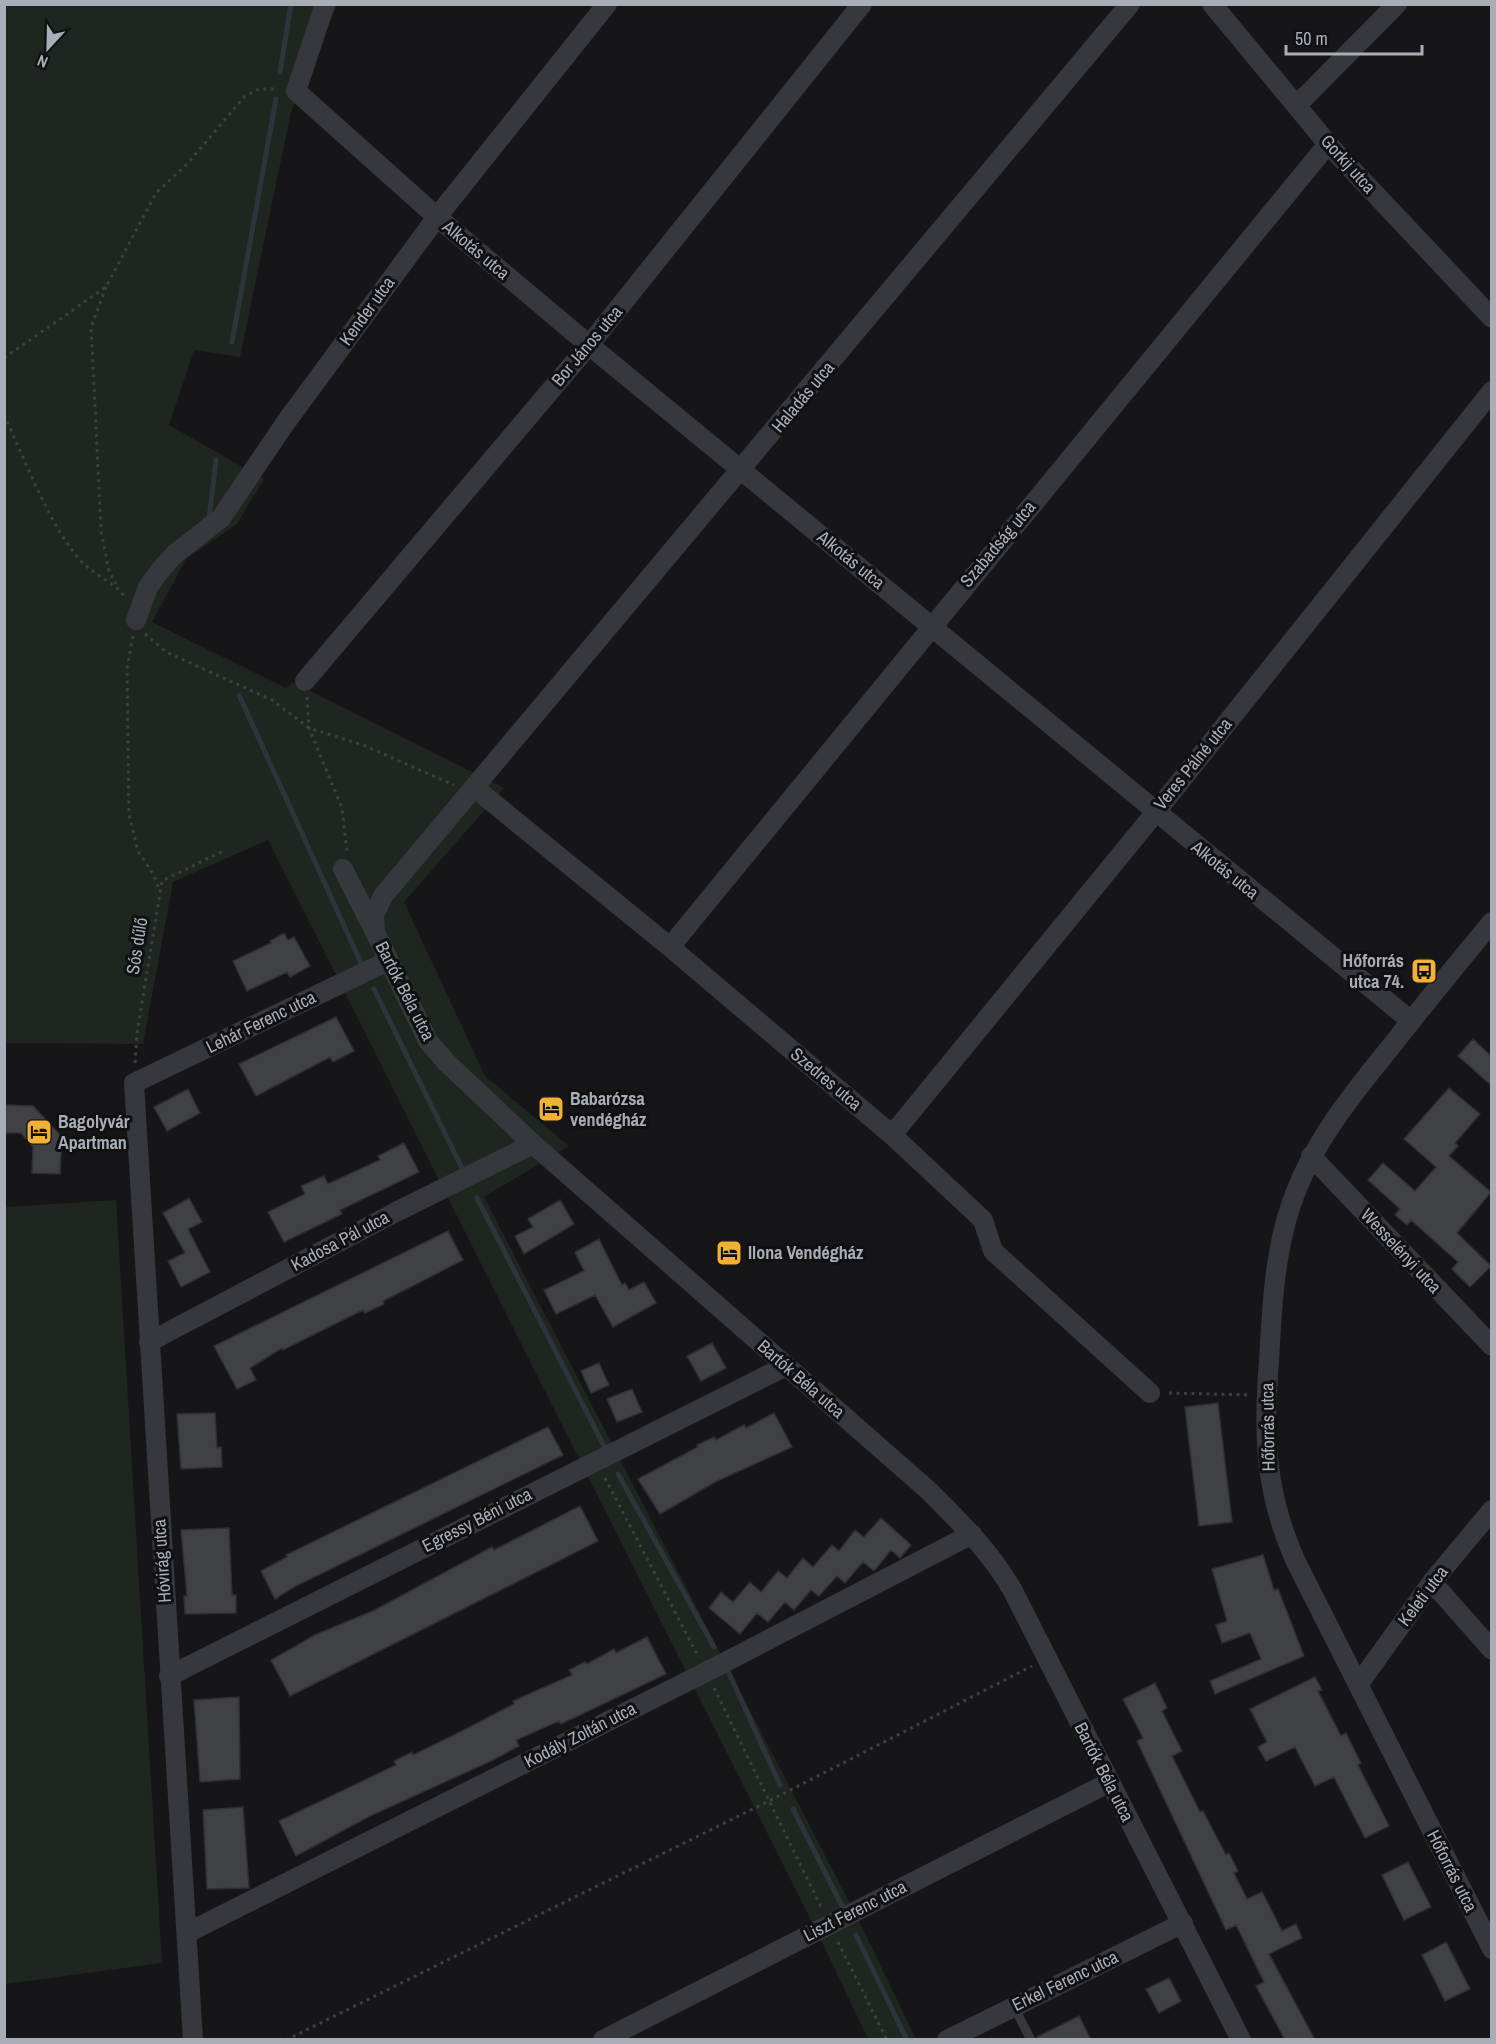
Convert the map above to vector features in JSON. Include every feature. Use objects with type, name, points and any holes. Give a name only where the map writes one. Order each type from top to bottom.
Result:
[{"type":"street","points":[[296,91],[325,4]]},
{"type":"street","name":"Kender utca","points":[[136,620],[148,587],[175,554],[221,518],[286,422],[436,217],[607,4]]},
{"type":"street","name":"Bor János utca","points":[[305,681],[590,345],[862,4]]},
{"type":"street","name":"Haladás utca","points":[[474,792],[1130,4]]},
{"type":"street","name":"Gorkij utca","points":[[1212,4],[1329,144],[1491,318]]},
{"type":"street","points":[[1297,105],[1396,4]]},
{"type":"street","name":"Alkotás utca","points":[[296,91],[436,217],[1155,813],[1411,1021]]},
{"type":"street","name":"Szabadság utca","points":[[670,947],[931,626],[1329,144]]},
{"type":"street","name":"Veres Pálné utca","points":[[892,1135],[1155,813],[1491,391]]},
{"type":"street","name":"Bartók Béla utca","points":[[474,792],[383,896],[374,915],[375,932],[388,961],[436,1050],[533,1144],[928,1490],[972,1534],[1004,1576],[1241,2040]]},
{"type":"street","name":"Szedres utca","points":[[474,792],[670,947],[892,1135],[983,1220],[993,1251],[1150,1393]]},
{"type":"street","points":[[346,875],[375,932]]},
{"type":"street","name":"Hőforrás utca","points":[[1491,922],[1343,1107],[1311,1156],[1290,1206],[1280,1247],[1266,1395],[1266,1456],[1275,1511],[1295,1560],[1491,1949]]},
{"type":"street","name":"Lehár Ferenc utca","points":[[134,1083],[388,961]]},
{"type":"street","name":"Hóvirág utca","points":[[134,1083],[193,2040]]},
{"type":"street","name":"Kadosa Pál utca","points":[[149,1342],[396,1212],[533,1144]]},
{"type":"street","name":"Wesselényi utca","points":[[1311,1156],[1491,1346]]},
{"type":"street","name":"Egressy Béni utca","points":[[169,1676],[786,1366]]},
{"type":"street","name":"Keleti utca","points":[[1358,1685],[1432,1582],[1491,1510]]},
{"type":"street","name":"Kodály Zoltán utca","points":[[187,1933],[706,1672],[972,1534]]},
{"type":"street","points":[[1432,1582],[1491,1650]]},
{"type":"street","name":"Liszt Ferenc utca","points":[[603,2040],[1108,1783]]},
{"type":"street","name":"Erkel Ferenc utca","points":[[947,2040],[1183,1923]]},
{"type":"lane","points":[[1014,2007],[1031,2040]]},
{"type":"path","points":[[296,91],[259,88],[245,96],[188,163],[156,193],[106,287],[91,327],[101,531],[109,571],[151,642],[166,652],[272,700],[309,728],[363,745],[474,792]]},
{"type":"path","points":[[4,358],[106,287]]},
{"type":"path","points":[[4,415],[51,517],[82,563],[116,585]]},
{"type":"path","points":[[136,620],[127,668],[129,815],[138,851],[153,874],[160,891]]},
{"type":"path","points":[[305,681],[309,728],[342,808],[346,875]]},
{"type":"path","points":[[160,891],[162,881],[223,851]]},
{"type":"path","name":"Sós dűlő","points":[[134,1083],[137,1033],[160,891]]},
{"type":"path","points":[[1150,1393],[1266,1395]]},
{"type":"path","points":[[596,1460],[706,1672],[886,2040]]},
{"type":"path","points":[[286,2040],[769,1800],[1047,1658]]},
{"type":"shaded area","points":[[5,5],[337,5],[291,112],[240,357],[194,350],[169,425],[264,479],[237,524],[186,559],[152,622],[286,688],[292,682],[504,788],[404,902],[485,1076],[569,1146],[484,1197],[858,1919],[916,2039],[868,2039],[820,1938],[268,840],[173,882],[143,1044],[5,1043]]},
{"type":"shaded area","points":[[116,1200],[162,1963],[5,1984],[5,1207]]},
{"type":"building","points":[[284,933],[288,940],[294,937],[310,966],[290,977],[287,972],[247,991],[233,961],[271,943],[270,941]]},
{"type":"building","points":[[336,1017],[354,1051],[333,1062],[330,1057],[256,1096],[239,1064]]},
{"type":"building","points":[[1473,1039],[1491,1056],[1491,1085],[1458,1056]]},
{"type":"building","points":[[1449,1088],[1480,1114],[1455,1143],[1458,1146],[1449,1156],[1491,1192],[1457,1233],[1491,1266],[1470,1287],[1452,1269],[1458,1262],[1411,1220],[1407,1225],[1395,1215],[1400,1209],[1368,1180],[1383,1163],[1415,1191],[1436,1167],[1404,1139]]},
{"type":"building","points":[[188,1089],[200,1113],[167,1131],[154,1107]]},
{"type":"building","points":[[4,1105],[33,1106],[62,1137],[60,1174],[32,1173],[33,1147],[21,1133],[4,1133]]},
{"type":"building","points":[[404,1143],[419,1172],[340,1210],[342,1214],[284,1242],[268,1212],[305,1194],[301,1186],[324,1176],[328,1184],[380,1160],[378,1156]]},
{"type":"building","points":[[189,1198],[202,1222],[188,1229],[210,1272],[181,1287],[168,1261],[185,1253],[163,1213]]},
{"type":"building","points":[[560,1200],[574,1224],[524,1254],[515,1236],[533,1227],[528,1219]]},
{"type":"building","points":[[448,1231],[463,1260],[383,1301],[384,1304],[365,1313],[363,1310],[283,1350],[282,1348],[250,1368],[256,1380],[237,1389],[214,1346]]},
{"type":"building","points":[[599,1239],[622,1285],[625,1283],[629,1290],[644,1282],[656,1303],[613,1327],[595,1295],[556,1314],[544,1290],[584,1271],[575,1252]]},
{"type":"building","points":[[712,1343],[726,1368],[701,1381],[687,1356]]},
{"type":"building","points":[[599,1363],[609,1385],[591,1393],[581,1371]]},
{"type":"building","points":[[632,1389],[642,1412],[617,1422],[607,1399]]},
{"type":"building","points":[[1218,1403],[1232,1522],[1199,1526],[1185,1407]]},
{"type":"building","points":[[215,1413],[217,1448],[221,1447],[222,1467],[181,1469],[177,1414]]},
{"type":"building","points":[[774,1413],[792,1447],[715,1482],[660,1514],[638,1479],[698,1447],[697,1445],[714,1437],[716,1440],[744,1425],[746,1428]]},
{"type":"building","points":[[548,1427],[563,1455],[294,1587],[275,1599],[261,1571],[287,1557],[286,1555]]},
{"type":"building","points":[[580,1506],[598,1541],[290,1696],[271,1660],[315,1635],[375,1610],[492,1547],[494,1550]]},
{"type":"building","points":[[881,1518],[911,1545],[900,1558],[891,1550],[874,1571],[863,1562],[845,1583],[837,1576],[819,1596],[811,1590],[794,1610],[785,1602],[768,1622],[757,1613],[740,1634],[709,1608],[721,1592],[733,1602],[750,1582],[761,1592],[778,1571],[787,1578],[803,1558],[813,1567],[832,1545],[839,1551],[855,1530],[864,1537]]},
{"type":"building","points":[[229,1528],[232,1595],[236,1595],[236,1613],[185,1614],[184,1596],[187,1596],[181,1530]]},
{"type":"building","points":[[1263,1555],[1274,1590],[1278,1589],[1304,1656],[1215,1694],[1210,1681],[1261,1659],[1250,1633],[1222,1643],[1216,1625],[1227,1621],[1212,1569]]},
{"type":"building","points":[[647,1637],[666,1674],[561,1724],[559,1721],[516,1740],[519,1746],[491,1761],[370,1816],[296,1856],[279,1821],[396,1765],[394,1761],[412,1752],[413,1755],[456,1734],[514,1704],[513,1701],[572,1675],[569,1670],[585,1662],[587,1664],[614,1649],[616,1653]]},
{"type":"building","points":[[1315,1677],[1322,1690],[1318,1691],[1341,1736],[1346,1733],[1361,1763],[1358,1765],[1389,1826],[1365,1838],[1334,1777],[1315,1786],[1295,1747],[1266,1761],[1258,1747],[1267,1742],[1250,1709]]},
{"type":"building","points":[[1155,1683],[1167,1708],[1162,1711],[1182,1751],[1172,1756],[1200,1812],[1203,1811],[1226,1855],[1229,1853],[1238,1871],[1234,1873],[1247,1899],[1262,1892],[1282,1931],[1296,1924],[1302,1938],[1269,1954],[1315,2040],[1285,2040],[1256,1986],[1264,1982],[1236,1925],[1226,1930],[1137,1741],[1143,1738],[1123,1699]]},
{"type":"building","points":[[239,1697],[240,1779],[200,1782],[194,1700]]},
{"type":"building","points":[[243,1807],[249,1888],[207,1889],[203,1810]]},
{"type":"building","points":[[1408,1862],[1431,1907],[1404,1920],[1382,1875]]},
{"type":"building","points":[[1446,1942],[1470,1989],[1445,2001],[1422,1955]]},
{"type":"building","points":[[1169,1978],[1181,2001],[1159,2013],[1146,1989]]},
{"type":"building","points":[[1079,2016],[1091,2040],[1038,2040],[1037,2037]]},
{"type":"waterway","points":[[280,72],[291,4]]},
{"type":"waterway","points":[[232,342],[276,99]]},
{"type":"waterway","points":[[209,519],[216,460]]},
{"type":"waterway","points":[[239,695],[361,963]]},
{"type":"waterway","points":[[374,989],[464,1172]]},
{"type":"waterway","points":[[477,1198],[605,1448]]},
{"type":"waterway","points":[[618,1474],[714,1647]]},
{"type":"waterway","points":[[729,1673],[780,1785]]},
{"type":"waterway","points":[[793,1809],[844,1910]]},
{"type":"waterway","points":[[856,1935],[907,2040]]},
{"type":"place","name":"Hőforrás utca 74.","points":[[1424,971]]},
{"type":"place","name":"Babarózsa vendégház","points":[[551,1109]]},
{"type":"place","name":"Bagolyvár Apartman","points":[[39,1132]]},
{"type":"place","name":"Ilona Vendégház","points":[[729,1253]]}]
